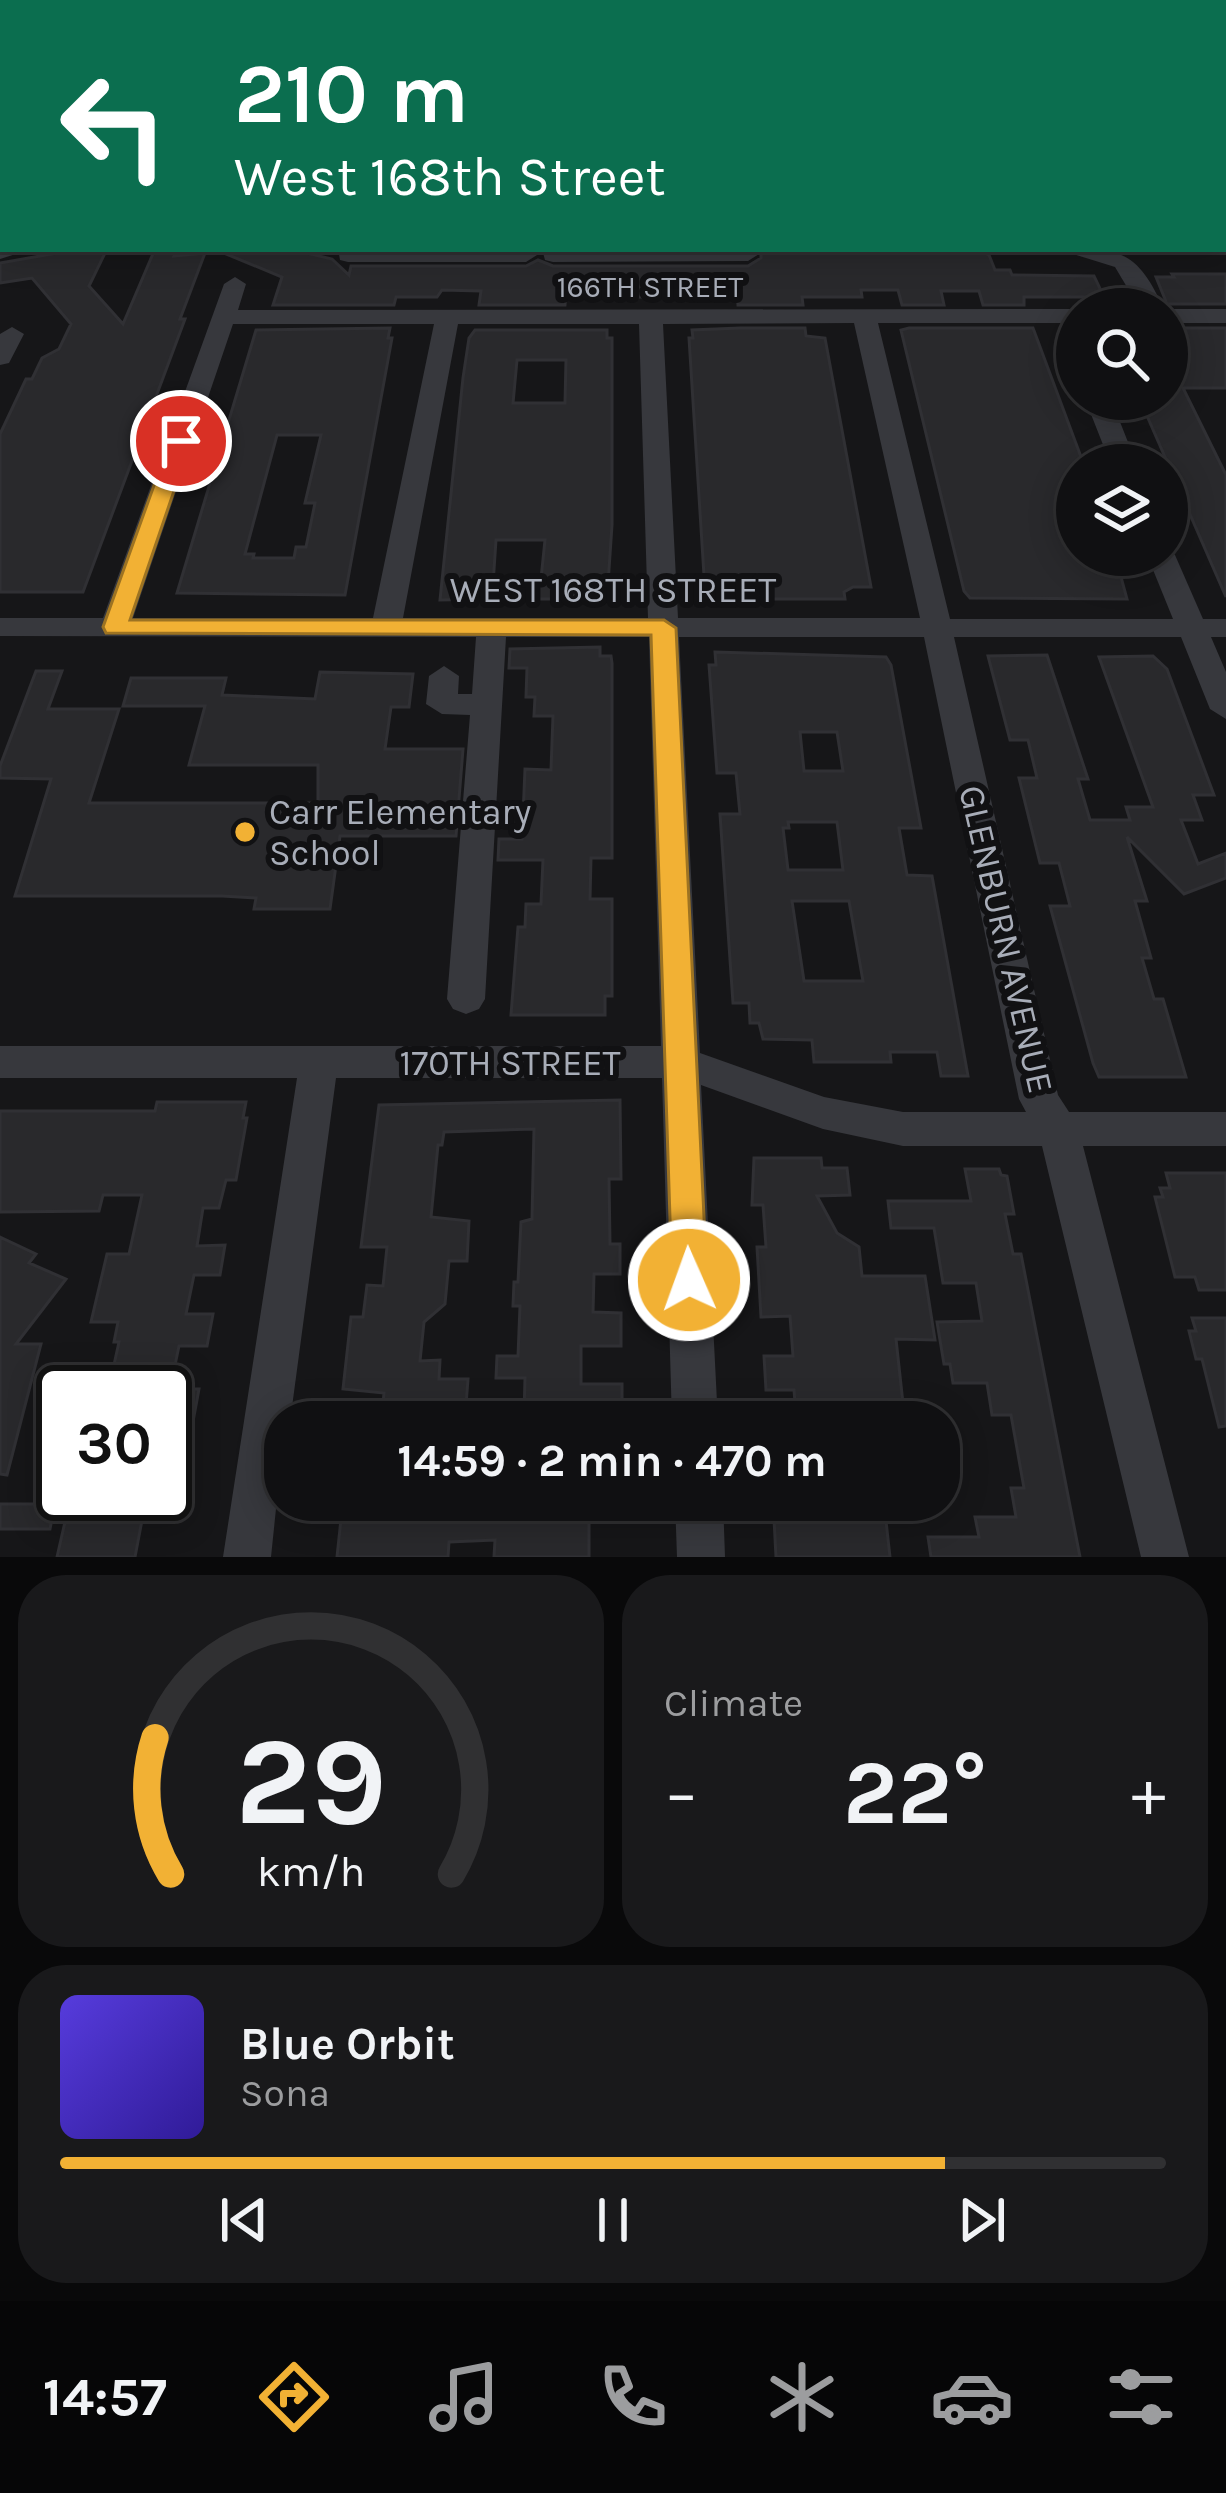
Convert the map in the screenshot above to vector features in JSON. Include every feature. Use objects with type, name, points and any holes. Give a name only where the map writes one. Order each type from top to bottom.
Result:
[{"type":"street","points":[[348,252],[526,255]]},
{"type":"street","points":[[553,252],[748,254]]},
{"type":"street","points":[[1087,252],[1124,258],[1143,288]]},
{"type":"street","points":[[115,627],[235,284]]},
{"type":"street","points":[[651,316],[694,1401]]},
{"type":"street","name":"GLENBURN AVENUE","points":[[864,316],[938,628],[1039,1099],[1059,1131],[1165,1557]]},
{"type":"street","name":"166TH STREET","points":[[224,317],[1056,316]]},
{"type":"street","points":[[1188,316],[1226,316]]},
{"type":"street","points":[[386,628],[447,317]]},
{"type":"street","points":[[0,358],[12,334]]},
{"type":"street","points":[[1169,576],[1226,709]]},
{"type":"street","name":"WEST 168TH STREET","points":[[0,627],[1226,628]]},
{"type":"street","points":[[466,1000],[492,628]]},
{"type":"street","points":[[444,676],[442,704],[485,705]]},
{"type":"street","name":"170TH STREET","points":[[0,1062],[681,1062],[823,1113],[903,1129],[1226,1129]]},
{"type":"street","points":[[247,1557],[319,1062]]},
{"type":"street","points":[[700,1521],[701,1557]]},
{"type":"building","points":[[63,252],[106,252],[89,286],[123,324],[154,252],[176,252],[174,256],[205,253],[83,592],[0,592],[0,434],[26,379],[32,379],[42,358],[59,349],[71,324],[32,278],[0,283],[0,263]]},
{"type":"building","points":[[221,252],[303,252],[332,259],[349,275],[351,266],[526,266],[538,260],[553,266],[748,266],[761,258],[761,252],[983,252],[995,270],[1010,270],[1012,275],[1094,276],[1100,288],[1056,288],[1056,297],[1024,297],[1024,305],[983,305],[979,291],[941,291],[944,305],[902,305],[898,290],[861,290],[862,297],[802,297],[803,305],[738,305],[737,291],[694,291],[695,297],[609,297],[609,291],[566,291],[565,305],[479,305],[481,291],[442,290],[437,297],[396,297],[394,305],[273,305],[282,277]]},
{"type":"building","points":[[1172,274],[1226,274],[1226,304],[1188,304],[1188,288],[1160,288],[1156,277],[1174,277]]},
{"type":"building","points":[[390,328],[388,338],[392,338],[345,595],[177,593],[256,330]],"holes":[[[277,435],[321,435],[305,503],[315,503],[306,547],[296,547],[294,558],[245,554]]]},
{"type":"building","points":[[805,328],[806,336],[825,338],[871,587],[853,587],[844,592],[845,599],[710,599],[705,591],[689,338],[693,338],[692,330]]},
{"type":"building","points":[[1033,328],[1056,390],[1056,420],[1067,420],[1076,444],[1056,444],[1056,576],[1121,576],[1127,599],[970,598],[964,591],[901,330]]},
{"type":"building","points":[[1188,328],[1226,328],[1226,388],[1188,388]]},
{"type":"building","points":[[475,330],[607,330],[607,338],[612,338],[607,599],[533,599],[534,578],[541,579],[545,540],[496,540],[492,599],[440,600],[469,338]],"holes":[[[517,360],[566,360],[565,403],[513,403]]]},
{"type":"building","points":[[1188,398],[1226,475],[1226,597],[1188,510],[1188,444],[1159,444],[1149,420],[1188,420]]},
{"type":"building","points":[[600,647],[600,656],[611,656],[612,663],[612,858],[591,858],[590,899],[612,899],[612,996],[605,996],[605,1015],[511,1015],[518,927],[525,927],[526,904],[541,904],[543,860],[498,860],[499,839],[522,839],[525,769],[551,770],[553,716],[534,716],[535,697],[526,697],[527,668],[509,668],[510,649]]},
{"type":"building","points":[[715,652],[886,657],[891,665],[921,828],[899,828],[907,875],[932,876],[968,1076],[941,1076],[937,1052],[890,1052],[891,1062],[814,1062],[812,1040],[763,1039],[759,1023],[750,1023],[749,1003],[733,1003],[720,814],[740,814],[736,773],[717,773],[709,665],[716,665]],"holes":[[[800,732],[837,732],[843,771],[804,771]],[[788,822],[837,822],[843,870],[788,870],[783,828],[789,828]],[[792,901],[849,901],[863,981],[804,981]]]},
{"type":"building","points":[[1047,655],[1088,779],[1078,779],[1090,820],[1130,820],[1126,807],[1153,807],[1099,657],[1153,656],[1167,669],[1214,795],[1193,795],[1202,820],[1181,820],[1198,864],[1226,853],[1226,878],[1184,894],[1127,837],[1147,901],[1135,901],[1151,958],[1142,958],[1154,999],[1163,999],[1186,1077],[1099,1077],[1093,1063],[1050,906],[1070,906],[1059,863],[1040,863],[1019,778],[1037,778],[1028,740],[1010,740],[988,656]]},
{"type":"building","points":[[36,671],[62,671],[48,709],[119,709],[89,803],[318,803],[318,765],[189,765],[205,706],[123,706],[131,678],[226,678],[222,695],[315,699],[320,672],[413,674],[409,707],[391,707],[385,749],[463,749],[456,836],[340,836],[330,909],[254,909],[256,898],[222,896],[15,896],[51,779],[0,778],[0,766]]},
{"type":"building","points":[[620,1100],[621,1179],[609,1179],[610,1244],[620,1244],[620,1274],[594,1274],[593,1312],[621,1313],[621,1346],[581,1346],[581,1384],[622,1384],[622,1401],[524,1401],[525,1378],[496,1378],[497,1356],[518,1356],[520,1306],[513,1306],[514,1282],[518,1282],[521,1222],[532,1219],[534,1129],[444,1132],[442,1145],[438,1145],[431,1217],[469,1221],[467,1261],[449,1261],[445,1304],[424,1322],[420,1361],[440,1360],[439,1379],[468,1379],[466,1401],[383,1401],[384,1393],[343,1389],[351,1317],[363,1317],[367,1285],[383,1286],[387,1247],[361,1247],[379,1105]]},
{"type":"building","points":[[157,1102],[246,1102],[243,1118],[247,1118],[236,1180],[226,1180],[219,1208],[203,1208],[197,1246],[225,1245],[220,1275],[194,1275],[186,1314],[213,1314],[207,1346],[179,1346],[175,1365],[114,1365],[118,1322],[91,1322],[107,1254],[129,1254],[142,1195],[103,1195],[99,1211],[0,1212],[0,1111],[155,1111]]},
{"type":"building","points":[[754,1158],[821,1158],[822,1168],[847,1168],[850,1195],[817,1196],[837,1233],[859,1247],[862,1276],[925,1276],[935,1340],[896,1339],[903,1401],[795,1401],[794,1390],[766,1390],[764,1356],[793,1356],[790,1316],[761,1317],[757,1247],[766,1247],[763,1205],[752,1205]]},
{"type":"building","points":[[965,1169],[999,1169],[1007,1176],[1014,1214],[1005,1214],[1013,1254],[1021,1254],[1080,1557],[931,1557],[928,1537],[979,1537],[975,1517],[1016,1517],[1011,1488],[1024,1488],[1011,1415],[992,1415],[987,1383],[953,1383],[950,1364],[944,1364],[937,1322],[982,1321],[976,1283],[943,1283],[934,1228],[891,1228],[888,1201],[971,1201]]},
{"type":"building","points":[[1166,1173],[1226,1173],[1226,1290],[1199,1290],[1195,1277],[1175,1277],[1155,1197],[1163,1197],[1160,1188],[1170,1188]]},
{"type":"building","points":[[0,1237],[36,1254],[29,1263],[66,1279],[16,1344],[41,1344],[7,1475],[0,1474]]},
{"type":"building","points":[[1192,1318],[1226,1318],[1226,1426],[1219,1427],[1202,1359],[1196,1359],[1189,1331],[1196,1331]]},
{"type":"building","points":[[192,1389],[199,1389],[192,1427]]},
{"type":"building","points":[[0,1504],[36,1504],[36,1521],[52,1521],[50,1529],[0,1529]]},
{"type":"building","points":[[65,1521],[142,1521],[135,1557],[57,1557]]},
{"type":"building","points":[[341,1521],[589,1521],[589,1557],[494,1557],[495,1540],[449,1542],[448,1557],[337,1557]]},
{"type":"building","points":[[774,1521],[886,1521],[890,1557],[776,1557]]},
{"type":"place","name":"Carr Elementary School","points":[[245,832]]},
{"type":"route","points":[[181,441],[115,627],[664,628],[689,1280]]}]
